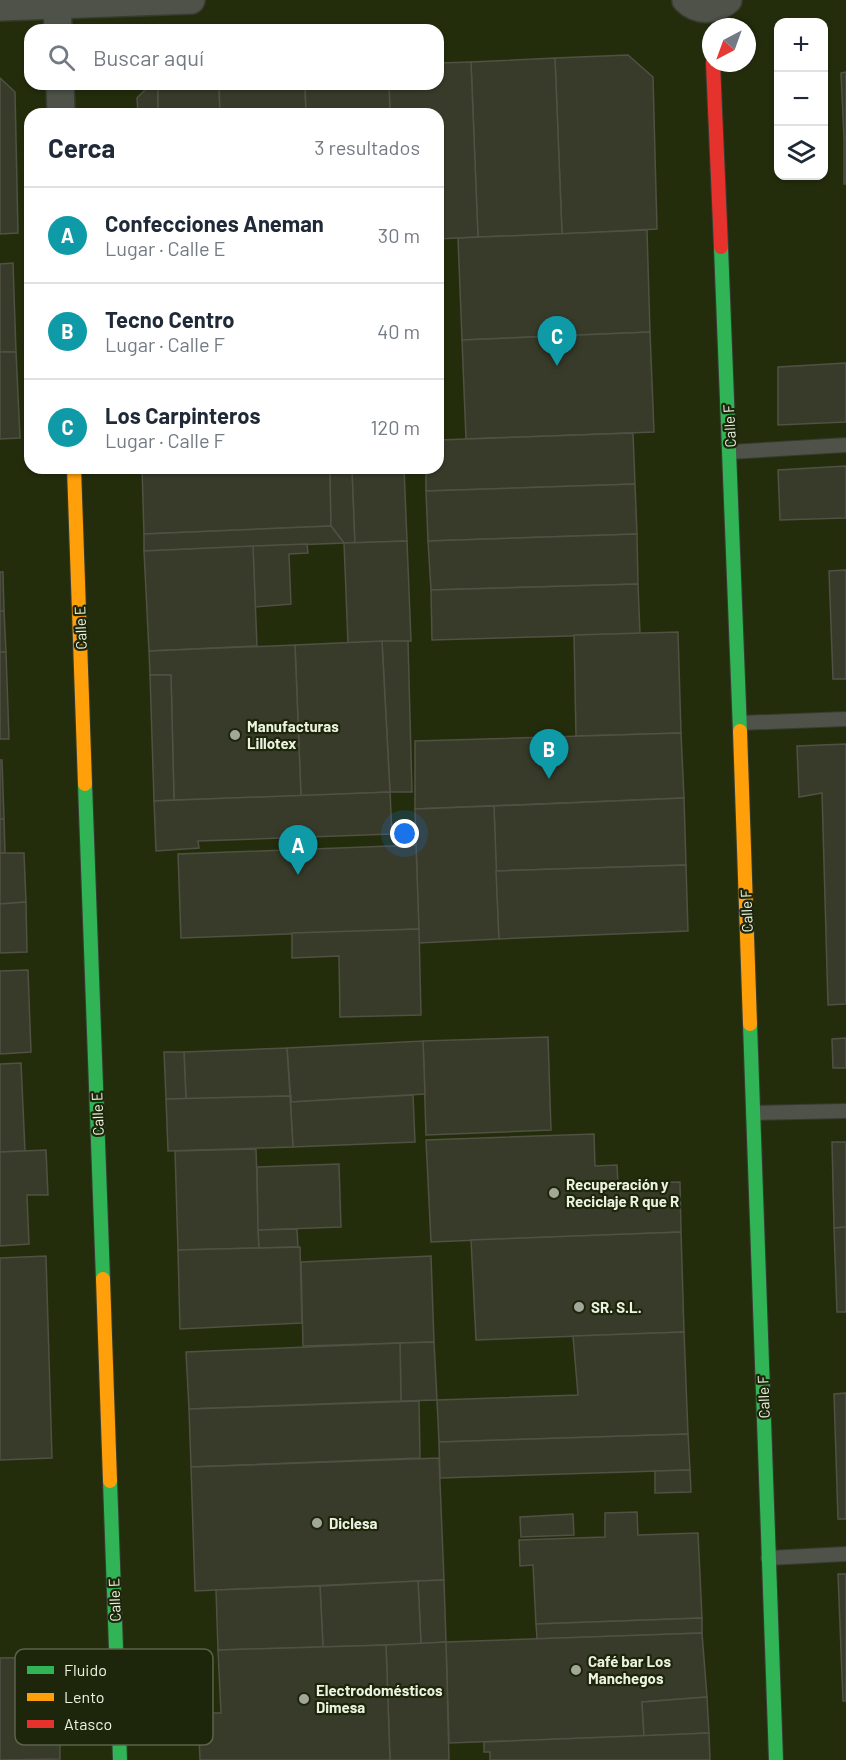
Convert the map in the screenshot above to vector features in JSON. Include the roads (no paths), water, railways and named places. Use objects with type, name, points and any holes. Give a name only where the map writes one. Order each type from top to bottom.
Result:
[{"type":"street","points":[[0,7],[58,12],[191,0]]},
{"type":"street","name":"Calle F","points":[[713,72],[730,452],[776,1760]]},
{"type":"street","points":[[60,90],[61,108]]},
{"type":"street","name":"Calle E","points":[[74,474],[116,1649]]},
{"type":"street","name":"Calle E","points":[[119,1745],[120,1760]]},
{"type":"lane","points":[[730,452],[846,445]]},
{"type":"lane","points":[[740,723],[846,719]]},
{"type":"lane","points":[[753,1113],[846,1111]]},
{"type":"lane","points":[[768,1558],[846,1554]]},
{"type":"place","name":"Los Carpinteros","points":[[557,366]]},
{"type":"place","name":"Manufacturas Lillotex","points":[[235,735]]},
{"type":"place","name":"Tecno Centro","points":[[549,779]]},
{"type":"place","name":"Confecciones Aneman","points":[[298,875]]},
{"type":"place","name":"Recuperación y Reciclaje R que R","points":[[554,1193]]},
{"type":"place","name":"SR. S.L.","points":[[579,1307]]},
{"type":"place","name":"Diclesa","points":[[317,1523]]},
{"type":"place","name":"Café bar Los Manchegos","points":[[576,1670]]},
{"type":"place","name":"Electrodomésticos Dimesa","points":[[304,1699]]}]
